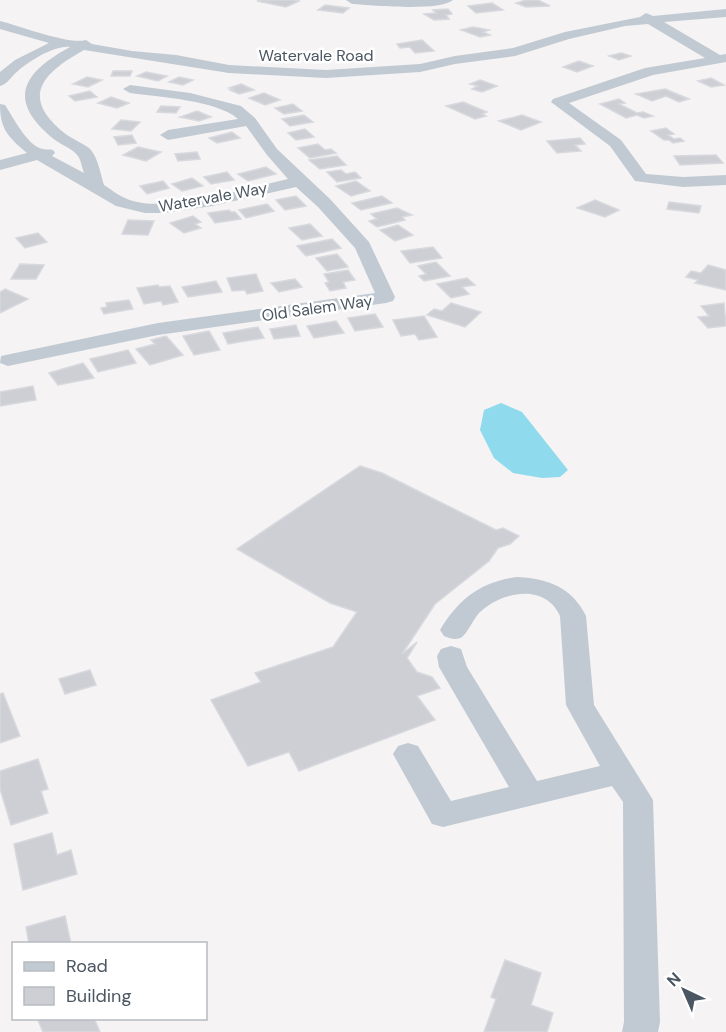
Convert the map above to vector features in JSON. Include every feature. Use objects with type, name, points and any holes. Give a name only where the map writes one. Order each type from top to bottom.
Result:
[{"type":"street","points":[[352,0],[419,3],[447,0]]},
{"type":"street","points":[[532,33],[636,11],[726,2]]},
{"type":"street","points":[[636,11],[722,58]]},
{"type":"street","name":"Watervale Road","points":[[0,25],[34,26],[132,55],[176,59],[229,69],[326,74],[420,68],[455,60],[515,52],[602,27],[726,13]]},
{"type":"street","name":"Watervale Road","points":[[0,25],[61,42]]},
{"type":"street","name":"Watervale Road","points":[[80,39],[101,37],[155,50],[176,59]]},
{"type":"street","name":"Watervale Road","points":[[455,60],[511,38]]},
{"type":"street","points":[[0,82],[3,76],[16,65],[61,42],[80,39]]},
{"type":"street","points":[[80,39],[51,63],[31,85],[32,106],[67,142],[85,153],[96,185]]},
{"type":"street","points":[[722,58],[650,71],[558,102],[608,135],[632,162],[641,178],[683,182],[726,180]]},
{"type":"street","points":[[190,97],[229,69]]},
{"type":"street","name":"Old Salem Way","points":[[8,360],[158,329],[386,297],[363,246],[273,152],[250,121],[236,109],[190,97],[130,89]]},
{"type":"street","name":"Watervale Way","points":[[0,108],[4,117],[33,151],[56,166],[96,185],[130,205],[152,208],[181,206],[300,181]]},
{"type":"street","points":[[168,135],[250,121]]},
{"type":"street","points":[[0,165],[33,151],[67,142]]},
{"type":"street","points":[[0,153],[33,151]]},
{"type":"street","points":[[529,794],[453,667],[452,643],[462,613],[488,594],[511,584],[532,586],[550,592],[567,603],[573,616],[580,705],[638,801],[642,1022],[640,1032]]},
{"type":"street","points":[[408,754],[443,814],[619,773]]},
{"type":"water","points":[[501,403],[522,412],[568,470],[560,477],[542,478],[513,473],[494,458],[480,430],[484,410]]},
{"type":"building","points":[[538,0],[550,6],[526,7],[516,3]]},
{"type":"building","points":[[257,1],[299,1],[286,7]]},
{"type":"building","points":[[492,3],[503,10],[476,13],[468,6]]},
{"type":"building","points":[[325,5],[349,8],[343,13],[318,10]]},
{"type":"building","points":[[448,9],[452,14],[446,15],[449,19],[434,20],[424,14],[436,13],[433,10]]},
{"type":"building","points":[[473,27],[489,30],[483,32],[490,35],[480,37],[461,30]]},
{"type":"building","points":[[422,40],[434,51],[415,53],[410,47],[400,48],[397,44]]},
{"type":"building","points":[[621,53],[631,56],[619,60],[609,56]]},
{"type":"building","points":[[579,61],[593,66],[577,72],[563,67]]},
{"type":"building","points":[[113,71],[132,71],[130,76],[111,76]]},
{"type":"building","points":[[146,72],[167,76],[158,81],[137,76]]},
{"type":"building","points":[[87,77],[102,80],[88,87],[73,84]]},
{"type":"building","points":[[179,77],[193,80],[183,85],[169,82]]},
{"type":"building","points":[[711,78],[724,85],[711,87],[698,81]]},
{"type":"building","points":[[480,80],[497,86],[482,92],[472,89],[478,86],[470,84]]},
{"type":"building","points":[[241,84],[254,90],[239,94],[229,88]]},
{"type":"building","points":[[665,89],[689,99],[679,102],[666,96],[652,101],[636,94]]},
{"type":"building","points":[[90,91],[97,97],[75,101],[69,96]]},
{"type":"building","points":[[264,93],[280,100],[265,105],[249,98]]},
{"type":"building","points":[[111,97],[129,103],[117,108],[98,103]]},
{"type":"building","points":[[619,99],[625,103],[619,104],[637,113],[643,112],[653,116],[644,118],[637,115],[626,118],[600,104]]},
{"type":"building","points":[[463,102],[487,112],[482,114],[486,116],[475,119],[446,106]]},
{"type":"building","points":[[293,104],[302,111],[284,114],[275,108]]},
{"type":"building","points":[[161,106],[180,107],[176,113],[157,112]]},
{"type":"building","points":[[197,111],[211,117],[199,121],[180,117]]},
{"type":"building","points":[[304,115],[313,122],[290,126],[282,119]]},
{"type":"building","points":[[522,115],[541,122],[521,130],[499,121]]},
{"type":"building","points":[[121,120],[140,122],[131,131],[112,129]]},
{"type":"building","points":[[666,128],[674,134],[668,135],[684,141],[673,143],[651,131]]},
{"type":"building","points":[[305,129],[314,137],[296,140],[288,133]]},
{"type":"building","points":[[232,132],[240,138],[217,143],[209,138]]},
{"type":"building","points":[[132,135],[136,143],[118,145],[114,137]]},
{"type":"building","points":[[580,138],[585,144],[575,145],[581,151],[557,153],[547,141]]},
{"type":"building","points":[[318,144],[325,150],[331,149],[336,153],[310,158],[298,148]]},
{"type":"building","points":[[138,147],[161,152],[146,161],[123,155]]},
{"type":"building","points":[[197,152],[200,159],[178,161],[175,154]]},
{"type":"building","points":[[716,155],[723,163],[680,165],[674,156]]},
{"type":"building","points":[[337,156],[346,165],[320,169],[309,160]]},
{"type":"building","points":[[266,167],[276,174],[248,181],[238,174]]},
{"type":"building","points":[[341,170],[346,174],[355,172],[361,178],[337,182],[327,172]]},
{"type":"building","points":[[227,172],[234,180],[211,184],[204,177]]},
{"type":"building","points":[[192,178],[203,186],[182,191],[172,184]]},
{"type":"building","points":[[163,181],[169,188],[147,194],[140,186]]},
{"type":"building","points":[[356,181],[370,191],[351,196],[336,186]]},
{"type":"building","points":[[296,196],[306,206],[285,210],[276,200]]},
{"type":"building","points":[[382,196],[392,203],[361,210],[352,203]]},
{"type":"building","points":[[595,200],[619,210],[605,217],[577,208]]},
{"type":"building","points":[[669,202],[701,206],[699,213],[667,209]]},
{"type":"building","points":[[267,204],[274,211],[246,218],[239,210]]},
{"type":"building","points":[[397,208],[412,215],[402,217],[405,220],[377,227],[369,221],[377,219],[371,214]]},
{"type":"building","points":[[229,210],[235,212],[241,219],[215,223],[208,213]]},
{"type":"building","points":[[193,216],[201,222],[195,224],[201,228],[184,233],[170,223]]},
{"type":"building","points":[[128,220],[154,221],[148,235],[122,234]]},
{"type":"building","points":[[310,224],[322,236],[302,240],[289,228]]},
{"type":"building","points":[[398,225],[413,235],[395,241],[380,230]]},
{"type":"building","points":[[38,233],[47,242],[25,248],[16,238]]},
{"type":"building","points":[[332,239],[341,248],[306,256],[297,246]]},
{"type":"building","points":[[433,247],[442,258],[410,263],[401,251]]},
{"type":"building","points":[[337,254],[348,267],[327,271],[316,258]]},
{"type":"building","points":[[436,262],[450,276],[424,281],[419,276],[426,274],[418,266]]},
{"type":"building","points":[[20,264],[44,265],[36,279],[11,279]]},
{"type":"building","points":[[708,265],[726,270],[726,290],[695,283],[698,280],[686,277],[691,271],[701,273]]},
{"type":"building","points":[[348,270],[355,280],[343,282],[346,288],[330,291],[325,283],[329,282],[324,274]]},
{"type":"building","points":[[256,274],[263,291],[247,294],[245,290],[232,291],[227,278]]},
{"type":"building","points":[[467,278],[475,285],[462,287],[469,294],[451,298],[437,284]]},
{"type":"building","points":[[295,279],[302,287],[279,292],[271,283]]},
{"type":"building","points":[[216,281],[222,292],[188,297],[182,287]]},
{"type":"building","points":[[158,285],[159,287],[170,286],[178,302],[163,305],[161,301],[144,304],[137,288]]},
{"type":"building","points":[[5,289],[28,299],[0,313],[0,292]]},
{"type":"building","points":[[129,300],[133,309],[104,314],[101,308],[107,307],[106,303]]},
{"type":"building","points":[[451,303],[481,312],[465,327],[427,315],[434,309],[442,311]]},
{"type":"building","points":[[724,303],[726,326],[708,328],[698,317],[709,316],[701,306]]},
{"type":"building","points":[[375,314],[383,327],[355,331],[348,318]]},
{"type":"building","points":[[424,316],[437,337],[419,340],[415,334],[401,336],[393,320]]},
{"type":"building","points":[[336,321],[344,333],[314,338],[307,326]]},
{"type":"building","points":[[296,325],[300,336],[274,339],[270,329]]},
{"type":"building","points":[[258,327],[264,338],[228,344],[223,333]]},
{"type":"building","points":[[209,331],[220,350],[194,355],[183,336]]},
{"type":"building","points":[[166,336],[183,355],[150,365],[136,349],[155,344],[151,340]]},
{"type":"building","points":[[128,350],[136,363],[98,372],[90,359]]},
{"type":"building","points":[[83,363],[94,378],[58,385],[49,373]]},
{"type":"building","points":[[33,386],[36,400],[0,406],[0,392]]},
{"type":"building","points":[[360,466],[382,473],[496,530],[503,528],[519,536],[510,544],[498,548],[489,561],[435,604],[402,654],[417,642],[407,658],[417,672],[432,677],[440,688],[417,696],[435,720],[299,771],[289,752],[248,766],[211,700],[261,682],[255,673],[333,647],[357,612],[330,603],[237,549]]},
{"type":"building","points":[[90,670],[96,685],[65,694],[59,679]]},
{"type":"building","points":[[3,693],[20,736],[0,743],[0,694]]},
{"type":"building","points":[[38,759],[48,789],[41,791],[48,813],[11,825],[0,789],[0,771]]},
{"type":"building","points":[[52,833],[57,855],[71,850],[77,874],[23,890],[14,844]]},
{"type":"building","points":[[65,916],[71,942],[29,942],[26,927]]},
{"type":"building","points":[[505,960],[541,973],[531,1005],[553,1013],[547,1032],[484,1032],[496,999],[491,997]]},
{"type":"building","points":[[38,1020],[95,1020],[100,1032],[43,1032]]}]
